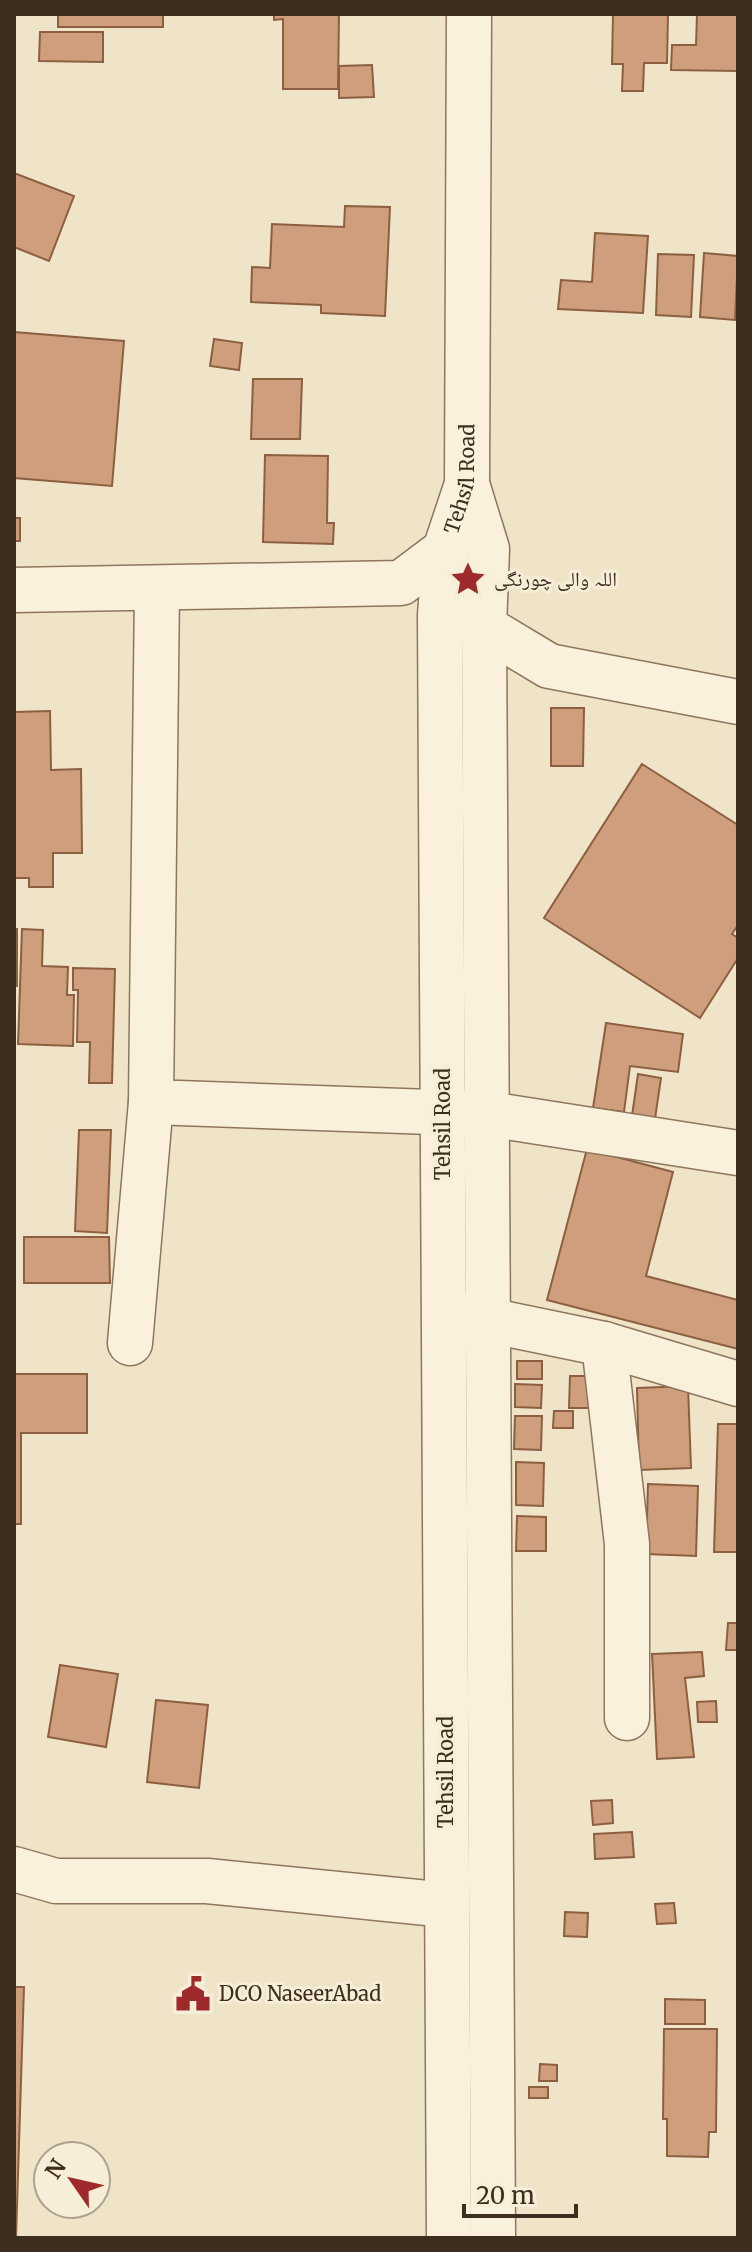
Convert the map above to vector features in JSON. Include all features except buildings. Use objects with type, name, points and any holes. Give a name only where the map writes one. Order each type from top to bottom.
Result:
[{"type":"street","name":"Tehsil Road","points":[[449,2238],[440,615],[466,549],[469,14]]},
{"type":"street","points":[[14,590],[401,583],[466,549],[484,627],[493,2238]]},
{"type":"street","points":[[401,583],[440,615],[484,627],[549,666],[738,702]]},
{"type":"street","points":[[130,1343],[151,1102],[157,589]]},
{"type":"street","points":[[151,1102],[488,1114],[738,1153]]},
{"type":"street","points":[[444,1313],[489,1318],[604,1344],[738,1384]]},
{"type":"street","points":[[604,1344],[627,1544],[627,1718]]},
{"type":"street","points":[[14,1869],[56,1881],[207,1881],[447,1905]]},
{"type":"place","name":"اللہ والی چورنگی","points":[[468,579]]},
{"type":"place","name":"DCO NaseerAbad","points":[[193,1994]]}]
